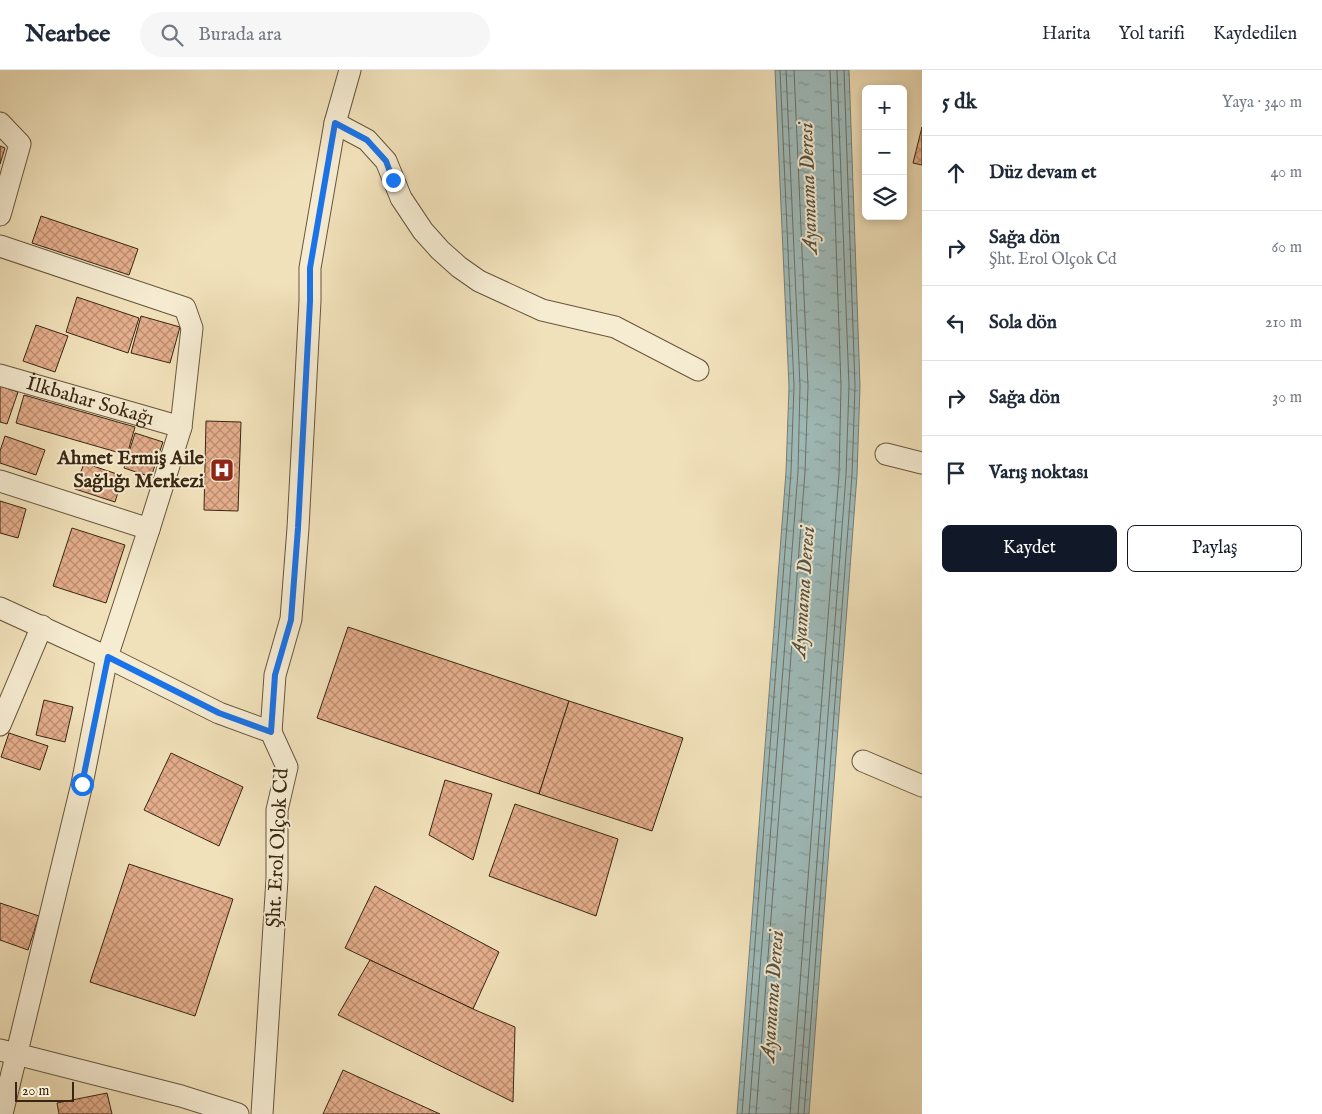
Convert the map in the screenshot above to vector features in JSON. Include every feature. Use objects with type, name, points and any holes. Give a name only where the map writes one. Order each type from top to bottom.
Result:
[{"type":"street","points":[[0,608],[108,657],[219,713],[271,732],[275,675],[291,620],[298,528],[310,301],[310,268],[335,123],[350,70]]},
{"type":"street","points":[[0,123],[20,144],[0,215]]},
{"type":"street","points":[[335,123],[367,140],[386,161],[402,198],[423,231],[459,267],[479,281],[542,310],[615,327],[698,370]]},
{"type":"street","points":[[0,246],[185,308],[192,328],[181,427],[108,657],[82,784],[9,1052],[2,1114]]},
{"type":"street","name":"İlkbahar Sokağı","points":[[0,375],[181,427]]},
{"type":"street","points":[[886,454],[922,463]]},
{"type":"street","points":[[0,481],[150,529]]},
{"type":"street","points":[[0,725],[42,626]]},
{"type":"street","name":"Şht. Erol Olçok Cd","points":[[262,1114],[277,879],[277,810],[286,767],[271,732]]},
{"type":"street","points":[[863,761],[922,786]]},
{"type":"street","points":[[9,1052],[182,1096],[238,1114]]},
{"type":"water","name":"Ayamama Deresi","points":[[775,70],[849,70],[860,386],[857,475],[809,1114],[737,1114],[786,472],[789,387]]},
{"type":"building","points":[[922,127],[922,165],[913,163]]},
{"type":"building","points":[[0,146],[5,148],[0,164]]},
{"type":"building","points":[[41,216],[138,249],[129,275],[32,243]]},
{"type":"building","points":[[77,297],[139,318],[128,353],[66,332]]},
{"type":"building","points":[[141,316],[180,327],[170,363],[131,353]]},
{"type":"building","points":[[36,325],[68,336],[55,372],[23,361]]},
{"type":"building","points":[[0,386],[18,392],[7,424],[0,422]]},
{"type":"building","points":[[24,395],[135,427],[127,455],[16,423]]},
{"type":"building","points":[[206,421],[241,422],[238,511],[204,510]]},
{"type":"building","points":[[135,433],[163,442],[151,477],[124,468]]},
{"type":"building","points":[[5,436],[45,450],[36,475],[0,463],[0,451]]},
{"type":"building","points":[[84,463],[123,476],[115,502],[75,489]]},
{"type":"building","points":[[0,501],[26,509],[18,538],[0,533]]},
{"type":"building","points":[[72,528],[125,545],[106,603],[53,586]]},
{"type":"building","points":[[348,627],[569,701],[539,794],[317,718]]},
{"type":"building","points":[[44,700],[73,707],[65,742],[36,735]]},
{"type":"building","points":[[569,701],[683,738],[652,831],[539,794]]},
{"type":"building","points":[[9,733],[48,746],[40,770],[1,757]]},
{"type":"building","points":[[171,753],[243,787],[219,846],[144,810]]},
{"type":"building","points":[[445,780],[492,794],[473,860],[429,835]]},
{"type":"building","points":[[515,804],[618,839],[596,916],[489,876]]},
{"type":"building","points":[[129,864],[233,899],[195,1016],[90,982]]},
{"type":"building","points":[[375,886],[499,952],[473,1009],[345,948]]},
{"type":"building","points":[[0,903],[39,916],[28,950],[0,940]]},
{"type":"building","points":[[370,960],[515,1027],[513,1102],[338,1015]]},
{"type":"building","points":[[343,1070],[440,1114],[323,1114]]},
{"type":"building","points":[[107,1093],[112,1114],[59,1114],[57,1103]]},
{"type":"place","name":"Ahmet Ermiş Aile Sağlığı Merkezi","points":[[222,470]]},
{"type":"route","points":[[82,784],[108,657],[219,713],[271,732],[275,675],[291,620],[298,528],[310,301],[310,268],[335,123],[367,140],[386,161],[393,180]]}]
